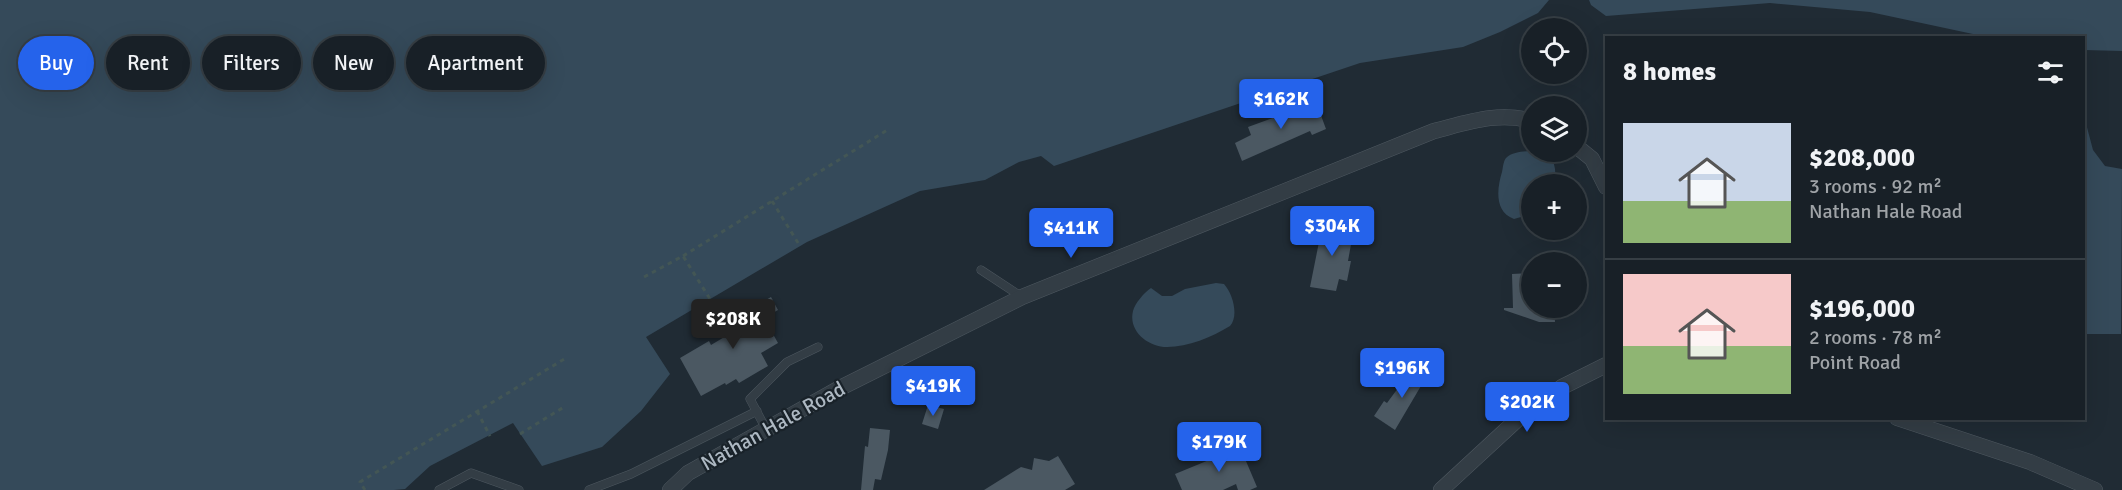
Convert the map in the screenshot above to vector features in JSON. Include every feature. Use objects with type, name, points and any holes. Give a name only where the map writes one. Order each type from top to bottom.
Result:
[{"type":"street","name":"Nathan Hale Road","points":[[670,490],[688,472],[838,389],[1022,297],[1434,131],[1487,117],[1521,118]]},
{"type":"street","points":[[1587,155],[1592,159],[1605,185]]},
{"type":"street","points":[[1441,490],[1519,418],[1562,387],[1605,366]]},
{"type":"street","points":[[1903,420],[2030,462],[2095,490]]},
{"type":"lane","points":[[981,270],[1022,297]]},
{"type":"lane","points":[[766,429],[750,399],[787,362],[818,347]]},
{"type":"lane","points":[[589,490],[631,474],[757,411]]},
{"type":"lane","points":[[439,490],[471,473],[519,490]]},
{"type":"path","points":[[644,278],[890,129]]},
{"type":"path","points":[[772,201],[800,246]]},
{"type":"path","points":[[683,256],[710,299]]},
{"type":"path","points":[[365,490],[360,482],[566,358]]},
{"type":"path","points":[[520,434],[564,407]]},
{"type":"path","points":[[477,411],[490,436]]},
{"type":"water","points":[[0,0],[1549,0],[1538,13],[1528,18],[1521,18],[1521,22],[1500,32],[1463,47],[1360,63],[1054,166],[1041,156],[1019,162],[985,180],[920,191],[807,242],[646,337],[670,374],[641,411],[602,447],[542,466],[513,423],[430,466],[405,489],[0,490]]},
{"type":"water","points":[[1589,0],[2122,0],[2122,51],[2085,50],[2085,36],[1982,36],[1870,12],[1770,3],[1606,16],[1591,5]]},
{"type":"water","points":[[2085,120],[2093,150],[2105,166],[2122,169],[2121,334],[2085,334]]},
{"type":"water","points":[[1521,152],[1521,162],[1554,162],[1555,174],[1521,174],[1521,217],[1514,219],[1503,211],[1498,192],[1506,158]]},
{"type":"water","points":[[1216,283],[1224,284],[1232,299],[1234,317],[1230,326],[1200,341],[1167,347],[1147,341],[1137,331],[1132,318],[1133,311],[1140,298],[1151,288],[1162,296],[1172,296],[1185,289]]},
{"type":"building","points":[[1316,102],[1326,129],[1312,135],[1310,131],[1242,161],[1235,143],[1251,135],[1248,127]]},
{"type":"building","points":[[1323,222],[1354,228],[1347,281],[1339,279],[1336,291],[1310,287]]},
{"type":"building","points":[[1512,274],[1521,274],[1521,316],[1504,310],[1504,308],[1513,308]]},
{"type":"building","points":[[771,297],[778,310],[764,318],[778,343],[761,353],[768,366],[739,383],[736,379],[701,396],[680,358],[709,341],[711,345],[736,330],[726,313],[738,306],[742,314]]},
{"type":"building","points":[[1527,318],[1555,318],[1555,322],[1539,322]]},
{"type":"building","points":[[1415,365],[1428,374],[1395,430],[1374,416],[1384,401],[1387,403]]},
{"type":"building","points":[[928,405],[944,409],[938,429],[922,424]]},
{"type":"building","points":[[870,428],[890,430],[888,450],[881,480],[875,479],[873,490],[861,490],[865,446],[868,447]]},
{"type":"building","points":[[1227,439],[1238,448],[1240,447],[1257,487],[1250,490],[1238,490],[1236,484],[1223,490],[1182,490],[1175,474],[1226,453]]},
{"type":"building","points":[[1058,456],[1075,484],[1065,490],[984,490],[1021,467],[1032,470],[1034,458],[1049,461]]}]
